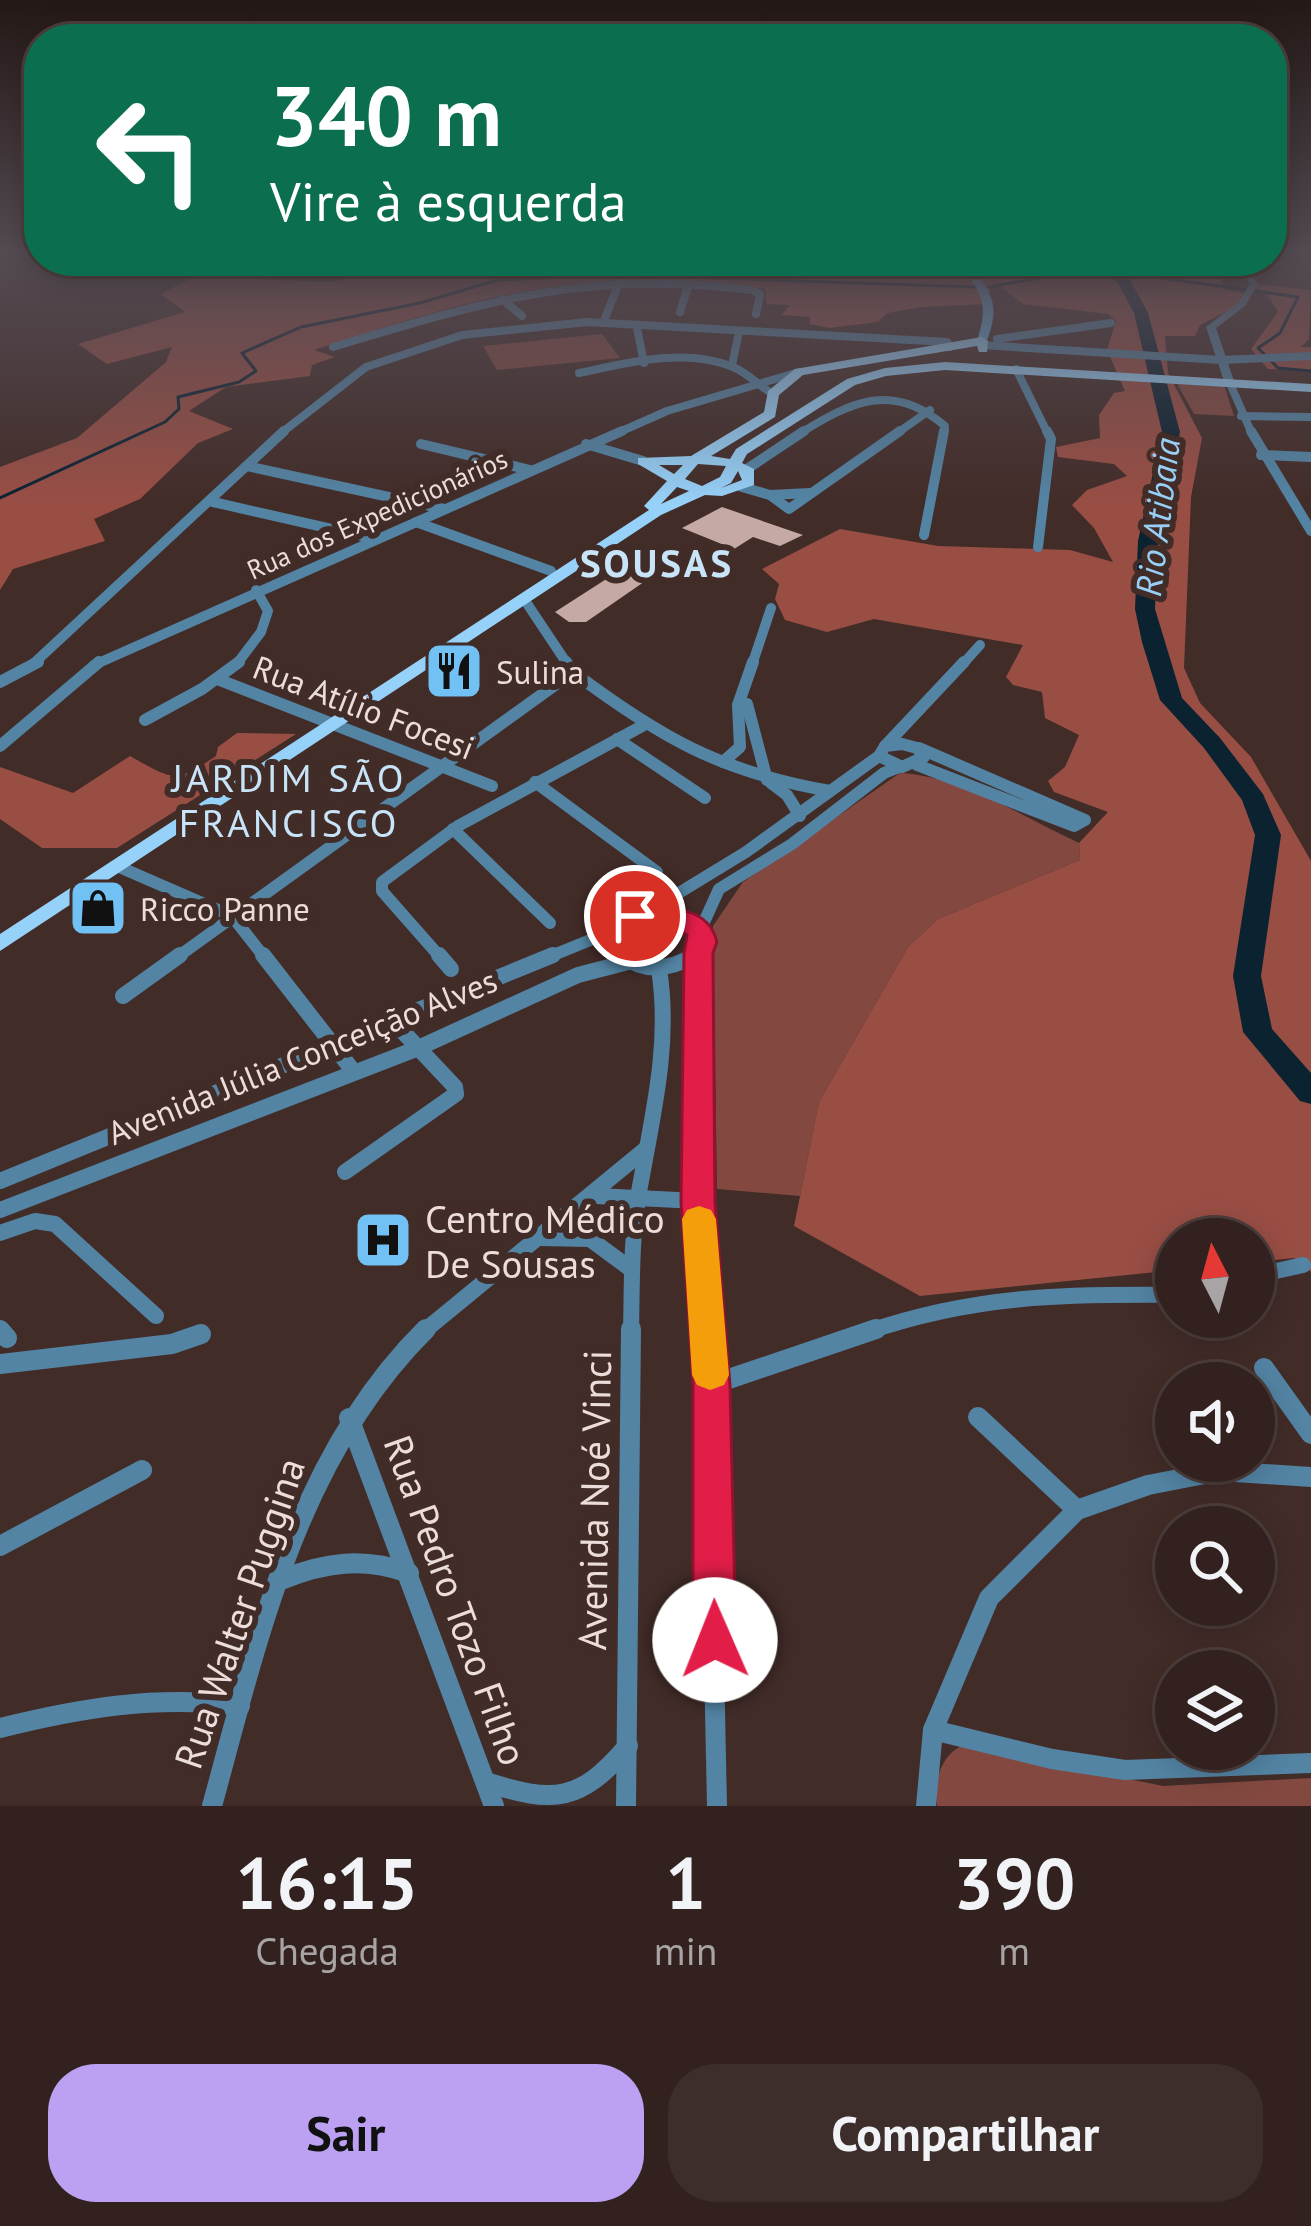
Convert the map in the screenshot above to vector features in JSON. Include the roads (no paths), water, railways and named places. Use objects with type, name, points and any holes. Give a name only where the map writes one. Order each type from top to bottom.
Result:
[{"type":"main road","points":[[982,345],[985,335]]},
{"type":"main road","points":[[0,944],[664,497],[695,460],[770,414],[773,394],[800,372],[952,345],[982,345],[1010,360],[1016,369]]},
{"type":"main road","points":[[874,359],[885,371]]},
{"type":"main road","points":[[643,461],[674,482],[701,490],[742,488],[750,478],[741,466],[741,452],[818,401],[851,382],[885,371],[931,366],[1310,389]]},
{"type":"main road","points":[[643,461],[695,460],[741,466]]},
{"type":"main road","points":[[0,930],[656,512],[726,479],[741,466]]},
{"type":"street","points":[[333,346],[371,335]]},
{"type":"street","points":[[0,682],[44,658],[315,402],[391,355],[461,335]]},
{"type":"street","points":[[639,335],[644,363]]},
{"type":"street","points":[[732,365],[739,335]]},
{"type":"street","points":[[793,335],[952,345]]},
{"type":"street","points":[[982,345],[1039,335]]},
{"type":"street","points":[[1214,335],[1241,416],[1311,531]]},
{"type":"street","points":[[982,345],[1221,360],[1311,356]]},
{"type":"street","points":[[579,374],[644,363],[705,361],[732,365],[773,394]]},
{"type":"street","points":[[1016,369],[1052,439],[1038,547]]},
{"type":"street","name":"Rua dos Expedicionários","points":[[0,746],[101,660],[667,410],[800,372]]},
{"type":"street","points":[[741,466],[844,406],[880,399],[930,410],[945,426],[924,535]]},
{"type":"street","points":[[770,495],[789,509],[930,410]]},
{"type":"street","points":[[1241,416],[1311,417]]},
{"type":"street","points":[[421,444],[530,470]]},
{"type":"street","points":[[586,444],[643,461]]},
{"type":"street","points":[[1261,455],[1311,457]]},
{"type":"street","points":[[247,466],[444,508]]},
{"type":"street","points":[[742,488],[770,495],[815,493]]},
{"type":"street","points":[[213,502],[376,539]]},
{"type":"street","points":[[416,522],[551,571]]},
{"type":"street","points":[[145,720],[217,679],[250,652],[266,625],[268,611],[256,590]]},
{"type":"street","points":[[524,599],[540,616],[573,672],[644,725],[767,780],[830,791]]},
{"type":"street","points":[[771,608],[746,673],[743,697],[767,780],[788,795],[800,816]]},
{"type":"street","points":[[501,614],[540,616]]},
{"type":"street","points":[[646,914],[658,902],[725,866],[800,816],[882,751],[980,645]]},
{"type":"street","points":[[123,996],[573,672]]},
{"type":"street","name":"Rua Atílio Focesi","points":[[217,679],[492,786]]},
{"type":"street","points":[[722,762],[740,747],[738,705],[743,697]]},
{"type":"street","points":[[915,717],[907,734],[924,757],[916,765]]},
{"type":"street","points":[[451,969],[382,891],[382,882],[453,830],[644,725]]},
{"type":"street","points":[[616,739],[705,798]]},
{"type":"street","points":[[716,1806],[711,1385],[698,1202],[700,931],[719,889],[792,844],[884,773],[899,767],[916,765],[1074,826],[1085,820],[918,748],[882,751]]},
{"type":"street","points":[[882,751],[899,767]]},
{"type":"street","points":[[535,782],[657,872]]},
{"type":"street","points":[[453,830],[550,923]]},
{"type":"street","points":[[117,866],[232,916],[354,1072]]},
{"type":"street","points":[[698,953],[675,967],[659,969],[628,962],[616,953],[612,942],[615,930],[625,921],[646,914],[679,916],[700,931]]},
{"type":"street","name":"Avenida Júlia Conceição Alves","points":[[0,1181],[615,930]]},
{"type":"street","name":"Avenida Júlia Conceição Alves","points":[[0,1210],[416,1048],[578,974],[628,962]]},
{"type":"street","name":"Avenida Noé Vinci","points":[[626,1806],[632,1270],[638,1195],[658,1104],[663,995],[659,969]]},
{"type":"street","points":[[345,1172],[451,1099],[455,1087],[391,1019]]},
{"type":"street","name":"Rua Walter Puggina","points":[[212,1806],[281,1580],[324,1464],[349,1418],[395,1359],[647,1148]]},
{"type":"street","points":[[595,1196],[698,1202]]},
{"type":"street","points":[[0,1233],[35,1221],[55,1224],[156,1316]]},
{"type":"street","points":[[536,1239],[590,1239],[632,1270]]},
{"type":"street","points":[[1275,1271],[1303,1265]]},
{"type":"street","points":[[711,1385],[925,1312],[1040,1294],[1155,1295]]},
{"type":"street","points":[[0,1364],[172,1343],[201,1334]]},
{"type":"street","points":[[1275,1383],[1311,1434]]},
{"type":"street","points":[[977,1417],[1077,1510]]},
{"type":"street","name":"Rua Pedro Tozo Filho","points":[[349,1418],[494,1806]]},
{"type":"street","points":[[0,1546],[142,1470]]},
{"type":"street","points":[[926,1806],[933,1730],[989,1598],[1077,1510],[1148,1485],[1220,1471],[1311,1478]]},
{"type":"street","points":[[281,1580],[342,1560],[387,1564],[409,1573]]},
{"type":"street","points":[[0,1728],[126,1700],[182,1696],[240,1706]]},
{"type":"street","points":[[933,1730],[1033,1755],[1122,1770],[1197,1771],[1311,1762]]},
{"type":"street","points":[[486,1783],[528,1804],[551,1803],[590,1788],[628,1746]]},
{"type":"waterway","points":[[0,498],[165,422],[179,409],[178,397],[239,382],[256,371],[242,353],[282,335]]},
{"type":"waterway","name":"Rio Atibaia","points":[[1147,335],[1171,432],[1148,541],[1145,609],[1171,700],[1212,743],[1254,799],[1268,835],[1247,976],[1258,1032],[1311,1093]]},
{"type":"waterway","points":[[1277,335],[1258,348],[1278,368],[1311,371]]},
{"type":"place","name":"Sulina","points":[[454,671]]},
{"type":"place","name":"Ricco Panne","points":[[98,908]]},
{"type":"place","name":"Centro Médico De Sousas","points":[[383,1240]]},
{"type":"district","name":"SOUSAS","points":[[657,562]]},
{"type":"district","name":"JARDIM SÃO FRANCISCO","points":[[289,800]]}]
